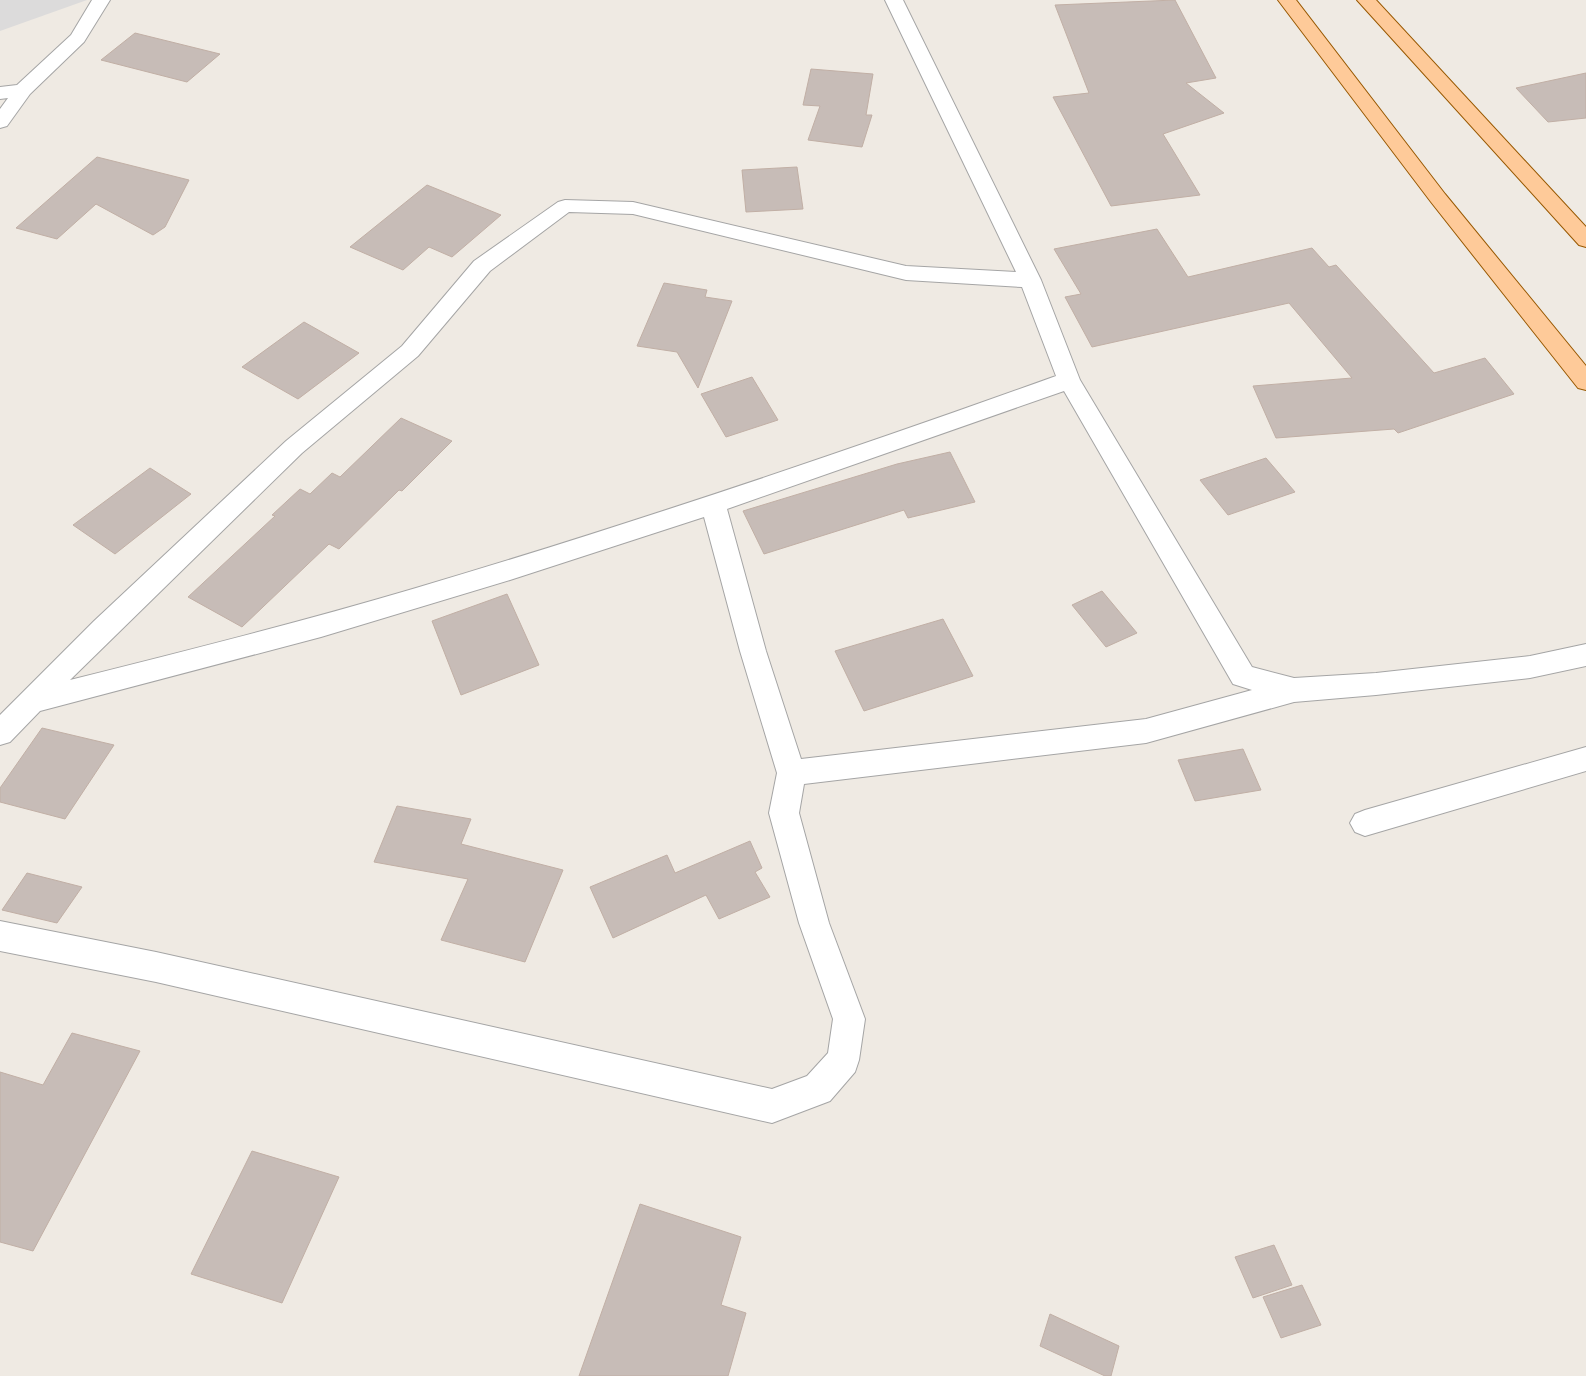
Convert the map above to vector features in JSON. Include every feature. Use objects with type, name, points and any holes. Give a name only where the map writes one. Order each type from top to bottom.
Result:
[{"type":"main road","points":[[1287,0],[1438,198],[1586,382]]},
{"type":"main road","points":[[1366,0],[1586,240]]},
{"type":"street","points":[[0,122],[23,90],[78,38],[101,0]]},
{"type":"street","points":[[894,0],[1030,280],[1070,380],[1243,676],[1294,690]]},
{"type":"street","points":[[0,93],[23,90]]},
{"type":"street","points":[[0,733],[103,628],[294,447],[410,351],[482,266],[565,206],[633,208],[906,273],[1030,280]]},
{"type":"street","points":[[30,702],[320,626],[598,543],[930,431],[1070,380]]},
{"type":"street","points":[[0,936],[156,967],[772,1106],[818,1089],[843,1060],[849,1019],[814,924],[784,813],[791,773],[753,651],[713,504]]},
{"type":"street","points":[[791,773],[1146,731],[1294,690],[1376,684],[1530,667],[1586,655]]},
{"type":"street","points":[[1365,823],[1586,759]]},
{"type":"shaded area","points":[[0,0],[87,0],[0,31]]},
{"type":"building","points":[[1175,0],[1216,78],[1186,83],[1224,113],[1163,134],[1200,195],[1111,206],[1053,97],[1089,93],[1055,5]]},
{"type":"building","points":[[135,33],[220,54],[187,82],[101,60]]},
{"type":"building","points":[[811,69],[873,74],[866,115],[872,115],[862,147],[808,140],[820,106],[803,105]]},
{"type":"building","points":[[1586,73],[1586,118],[1548,122],[1516,88]]},
{"type":"building","points":[[97,157],[189,180],[165,227],[153,235],[96,204],[57,239],[16,228]]},
{"type":"building","points":[[797,167],[803,209],[746,212],[742,170]]},
{"type":"building","points":[[427,185],[501,215],[452,257],[429,247],[403,270],[350,247]]},
{"type":"building","points":[[1157,229],[1188,277],[1312,248],[1329,267],[1336,265],[1434,373],[1485,358],[1514,394],[1398,433],[1394,429],[1276,438],[1253,386],[1352,378],[1289,303],[1092,347],[1065,297],[1081,294],[1054,249]]},
{"type":"building","points":[[664,283],[707,290],[705,297],[732,301],[698,388],[677,352],[637,346]]},
{"type":"building","points":[[304,322],[359,353],[298,399],[242,367]]},
{"type":"building","points":[[752,377],[778,420],[726,437],[701,394]]},
{"type":"building","points":[[401,418],[452,441],[402,491],[399,490],[339,549],[329,544],[242,627],[188,597],[275,516],[272,515],[300,489],[310,494],[332,473],[340,477]]},
{"type":"building","points":[[950,452],[975,502],[908,518],[904,510],[764,554],[743,511],[897,464]]},
{"type":"building","points":[[1266,458],[1295,492],[1228,515],[1200,480]]},
{"type":"building","points":[[150,468],[191,494],[115,554],[73,525]]},
{"type":"building","points":[[1102,591],[1137,633],[1106,647],[1072,605]]},
{"type":"building","points":[[507,594],[539,665],[461,695],[432,621]]},
{"type":"building","points":[[943,619],[973,676],[864,711],[835,651]]},
{"type":"building","points":[[42,728],[114,745],[65,819],[0,802],[0,788]]},
{"type":"building","points":[[1243,749],[1261,790],[1195,801],[1178,760]]},
{"type":"building","points":[[397,806],[471,819],[461,844],[563,870],[525,962],[441,940],[468,879],[374,862]]},
{"type":"building","points":[[750,841],[762,868],[755,872],[770,897],[719,919],[706,895],[613,938],[590,887],[667,855],[675,873]]},
{"type":"building","points":[[27,873],[82,887],[57,923],[2,910]]},
{"type":"building","points":[[72,1033],[140,1051],[33,1251],[0,1242],[0,1072],[43,1085]]},
{"type":"building","points":[[252,1151],[339,1177],[282,1303],[191,1274]]},
{"type":"building","points":[[640,1204],[741,1237],[721,1305],[746,1313],[728,1376],[579,1376]]},
{"type":"building","points":[[1274,1245],[1292,1285],[1253,1298],[1235,1257]]},
{"type":"building","points":[[1302,1285],[1321,1325],[1281,1338],[1263,1297]]},
{"type":"building","points":[[1050,1314],[1119,1346],[1111,1376],[1105,1376],[1040,1346]]}]
